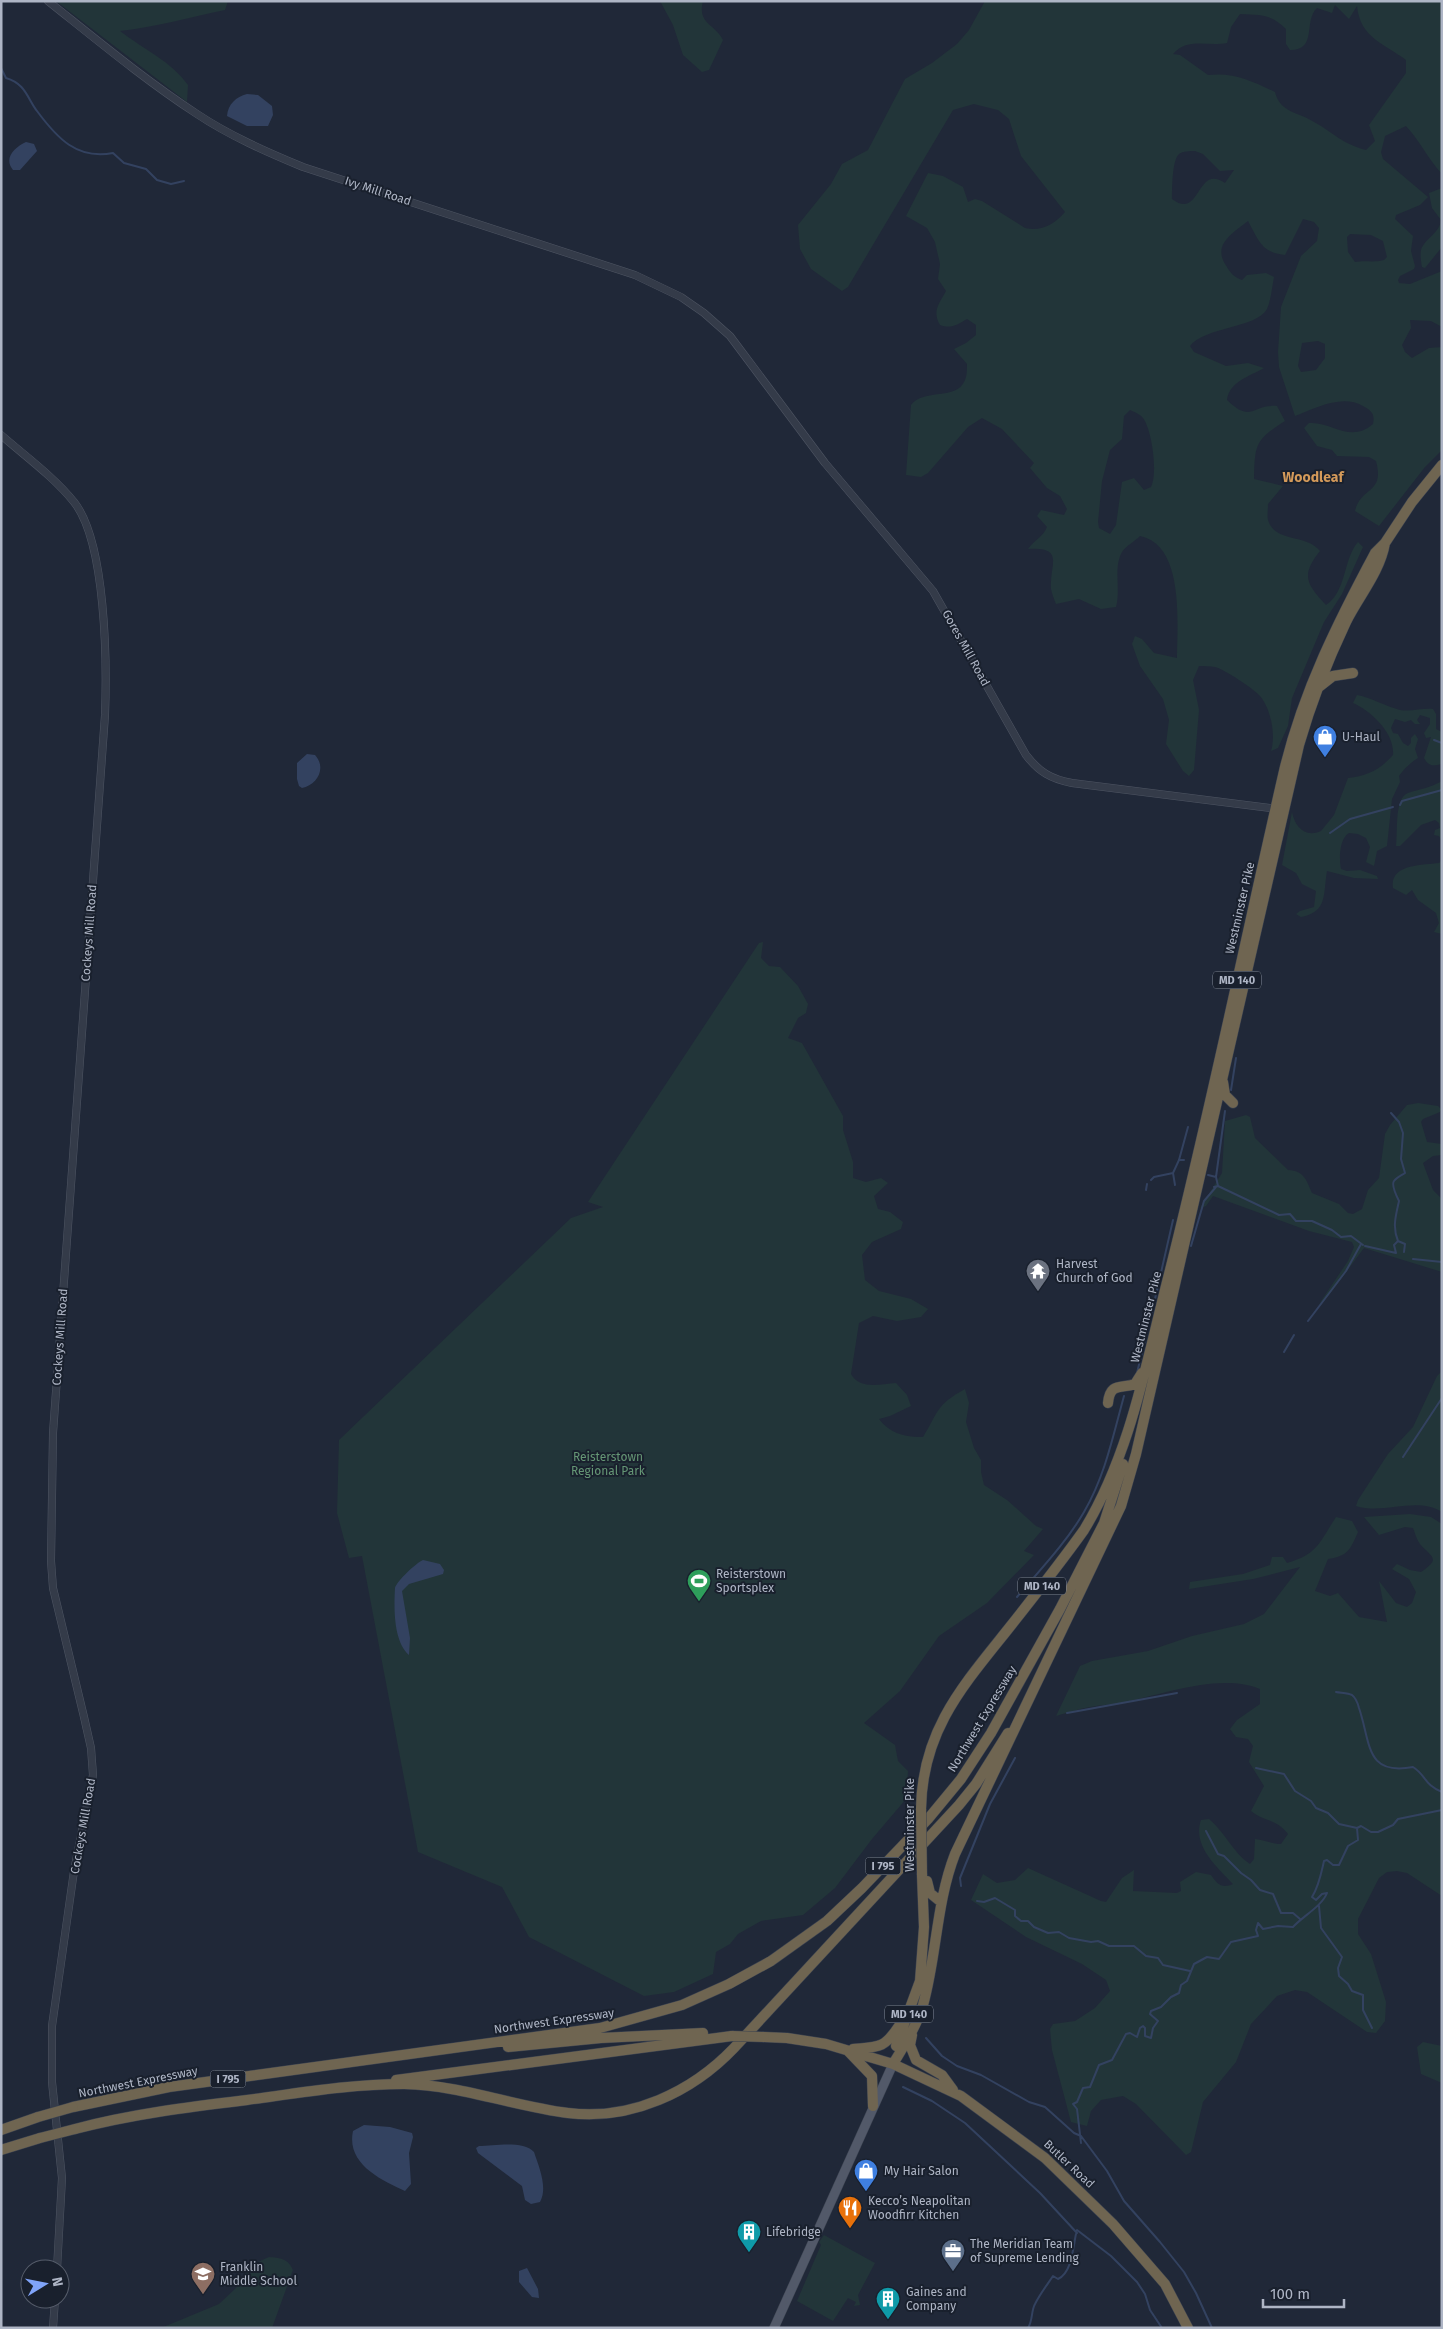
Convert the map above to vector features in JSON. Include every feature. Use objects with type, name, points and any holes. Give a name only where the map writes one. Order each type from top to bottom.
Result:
[{"type":"highway","name":"Westminster Pike","points":[[893,2064],[894,2050],[917,2006],[936,1958],[941,1902],[955,1854],[1113,1526],[1128,1485],[1214,1118],[1279,808],[1290,744],[1318,664],[1340,617],[1375,552],[1385,543],[1412,502],[1442,465]]},
{"type":"highway","name":"Westminster Pike","points":[[917,2006],[924,1927],[924,1770],[934,1737],[948,1708],[976,1668],[1073,1546],[1095,1513],[1118,1462],[1140,1390],[1175,1251],[1279,808],[1318,688],[1348,620],[1382,558],[1385,543]]},
{"type":"highway","points":[[1318,688],[1333,676],[1353,673]]},
{"type":"highway","points":[[1214,1118],[1223,1106],[1233,1102],[1225,1094],[1222,1079]]},
{"type":"highway","points":[[1108,1403],[1113,1390],[1118,1386],[1135,1384],[1147,1363]]},
{"type":"highway","name":"Northwest Expressway","points":[[1,2130],[38,2117],[73,2108],[169,2087],[600,2028],[654,2014],[705,1996],[748,1974],[797,1944],[827,1921],[862,1888],[928,1819],[962,1778],[991,1733],[1060,1609],[1104,1523],[1118,1483],[1140,1390]]},
{"type":"highway","name":"Northwest Expressway","points":[[1,2150],[104,2121],[180,2108],[334,2088],[404,2084],[426,2086],[534,2107],[586,2114],[640,2106],[663,2099],[688,2087],[704,2077],[728,2055],[959,1806],[976,1784],[1005,1738],[1069,1614]]},
{"type":"highway","points":[[924,1873],[930,1893],[941,1902]]},
{"type":"highway","points":[[924,1915],[933,1905],[941,1902]]},
{"type":"highway","points":[[924,1927],[928,1952],[936,1958]]},
{"type":"highway","points":[[385,2058],[624,2037],[716,2033],[732,2036],[806,2040],[847,2050],[872,2049],[887,2043],[917,2006]]},
{"type":"highway","points":[[917,2006],[910,2039],[911,2052],[916,2060],[942,2075],[954,2092]]},
{"type":"highway","points":[[334,2088],[732,2036]]},
{"type":"highway","points":[[847,2050],[870,2072],[873,2080],[872,2106]]},
{"type":"highway","name":"Butler Road","points":[[847,2050],[893,2064],[954,2092],[1031,2146],[1084,2194],[1156,2272],[1173,2297],[1188,2328]]},
{"type":"main road","name":"Westminster Pike","points":[[774,2328],[872,2106],[893,2064]]},
{"type":"street","name":"Ivy Mill Road","points":[[48,1],[178,102],[226,132],[252,145],[303,167],[653,283],[693,305],[730,336]]},
{"type":"street","name":"Gores Mill Road","points":[[730,336],[829,469],[932,591],[1026,755],[1042,772],[1060,781],[1072,783],[1279,808]]},
{"type":"street","name":"Cockeys Mill Road","points":[[1,435],[68,495],[86,520],[96,554],[106,666],[105,714],[53,1433],[51,1561],[53,1588],[78,1689],[90,1748],[93,1774],[74,1871],[52,2026],[52,2082],[62,2178],[58,2259]]},
{"type":"street","points":[[53,2328],[54,2309]]},
{"type":"green space","points":[[56,1],[228,1],[225,10],[120,31],[165,62],[181,77],[188,85],[187,102]]},
{"type":"green space","points":[[660,1],[703,1],[702,15],[723,40],[709,70],[702,72],[683,55],[673,25]]},
{"type":"green space","points":[[985,1],[1442,1],[1442,174],[1406,126],[1385,136],[1381,152],[1383,159],[1428,197],[1420,205],[1396,215],[1395,219],[1413,236],[1411,251],[1415,266],[1414,269],[1400,276],[1398,280],[1399,283],[1410,284],[1442,271],[1442,327],[1431,321],[1410,320],[1411,328],[1402,345],[1405,352],[1412,358],[1429,348],[1442,347],[1442,450],[1425,467],[1379,526],[1355,511],[1362,497],[1375,485],[1378,472],[1376,461],[1369,457],[1337,456],[1332,450],[1317,446],[1304,428],[1309,423],[1317,423],[1349,432],[1357,432],[1365,430],[1373,424],[1374,418],[1372,413],[1363,406],[1346,401],[1320,406],[1295,416],[1279,367],[1281,307],[1301,256],[1317,241],[1319,228],[1314,222],[1303,219],[1285,255],[1277,254],[1265,248],[1248,221],[1226,240],[1221,251],[1222,257],[1232,274],[1242,280],[1247,275],[1266,273],[1274,277],[1267,309],[1253,320],[1207,335],[1190,346],[1194,352],[1226,366],[1248,363],[1264,368],[1236,384],[1227,400],[1235,407],[1247,412],[1268,406],[1277,406],[1285,421],[1262,438],[1256,450],[1254,479],[1283,486],[1268,504],[1268,520],[1277,532],[1308,542],[1320,551],[1310,567],[1308,580],[1314,591],[1326,605],[1338,592],[1353,549],[1358,542],[1363,547],[1342,594],[1324,622],[1292,698],[1288,726],[1278,748],[1271,751],[1273,737],[1272,722],[1264,701],[1252,689],[1232,675],[1209,666],[1199,666],[1193,680],[1199,710],[1194,770],[1189,776],[1183,771],[1166,744],[1169,720],[1163,699],[1140,666],[1132,644],[1135,636],[1142,639],[1154,653],[1177,658],[1178,626],[1175,588],[1165,554],[1155,542],[1140,536],[1122,552],[1117,572],[1118,593],[1116,607],[1101,609],[1079,599],[1056,604],[1051,589],[1053,559],[1051,554],[1040,549],[1028,549],[1047,527],[1037,516],[1041,510],[1064,515],[1067,509],[1060,496],[1047,488],[1030,468],[1034,463],[1002,429],[982,418],[968,427],[928,473],[921,477],[906,475],[911,405],[923,397],[948,393],[961,386],[966,378],[967,364],[954,349],[976,335],[976,325],[967,319],[954,326],[940,325],[937,312],[946,291],[938,279],[940,264],[935,242],[927,228],[906,216],[928,173],[943,176],[963,187],[968,202],[975,199],[982,201],[1025,228],[1037,229],[1047,226],[1065,212],[1021,156],[1009,119],[998,110],[974,104],[953,110],[848,287],[842,291],[811,269],[800,249],[798,225],[831,184],[842,164],[868,150],[905,79],[932,63],[957,44],[969,30]],"holes":[[[1335,5],[1349,19],[1357,6],[1359,17],[1368,33],[1406,60],[1406,73],[1369,125],[1375,141],[1366,150],[1344,141],[1321,126],[1286,108],[1277,99],[1275,92],[1235,76],[1208,75],[1180,55],[1173,54],[1191,44],[1227,43],[1231,27],[1240,14],[1260,15],[1275,20],[1286,29],[1286,44],[1290,50],[1299,49],[1307,40],[1311,20],[1317,8],[1332,13]],[[1195,151],[1203,154],[1220,171],[1234,170],[1225,183],[1216,179],[1209,180],[1194,198],[1188,203],[1181,204],[1172,199],[1173,175],[1177,157],[1185,152]],[[1350,234],[1371,235],[1383,241],[1387,257],[1380,261],[1355,262],[1348,252],[1347,237]],[[1318,341],[1325,344],[1325,358],[1316,370],[1301,372],[1298,366],[1302,343]],[[1130,410],[1139,414],[1146,424],[1151,441],[1154,462],[1153,481],[1151,487],[1144,490],[1134,478],[1122,482],[1116,525],[1110,534],[1099,528],[1098,522],[1102,481],[1110,450],[1122,439],[1124,416]]]},
{"type":"green space","points":[[1442,188],[1442,247],[1425,268],[1422,267],[1421,250],[1440,225],[1441,220],[1432,208],[1429,193]]},
{"type":"green space","points":[[1357,695],[1400,710],[1433,709],[1436,714],[1436,729],[1442,732],[1442,764],[1432,765],[1424,758],[1431,737],[1426,738],[1424,733],[1430,724],[1430,718],[1420,715],[1417,720],[1420,724],[1415,724],[1411,720],[1405,722],[1395,719],[1391,728],[1393,733],[1398,734],[1403,743],[1408,746],[1415,734],[1418,739],[1415,749],[1418,758],[1399,776],[1400,782],[1392,799],[1387,846],[1377,851],[1374,866],[1366,862],[1370,847],[1366,838],[1358,834],[1349,833],[1343,840],[1340,850],[1341,869],[1347,871],[1360,870],[1377,876],[1378,879],[1354,878],[1327,871],[1323,901],[1316,911],[1301,917],[1296,914],[1314,907],[1316,891],[1302,884],[1296,873],[1282,865],[1292,812],[1298,826],[1302,830],[1310,833],[1321,831],[1334,815],[1348,778],[1361,776],[1373,771],[1383,765],[1393,755],[1393,747],[1386,731],[1367,711],[1353,703]]},
{"type":"green space","points":[[1442,781],[1442,841],[1439,836],[1434,835],[1435,830],[1440,828],[1439,823],[1435,820],[1421,825],[1400,846],[1396,846],[1400,801],[1408,793]]},
{"type":"green space","points":[[1442,860],[1442,934],[1434,932],[1439,923],[1436,913],[1418,900],[1412,890],[1406,895],[1393,888],[1393,880],[1396,874],[1409,867],[1439,863]]},
{"type":"green space","name":"Reisterstown Regional Park","points":[[763,942],[761,958],[769,966],[780,967],[798,986],[808,1004],[806,1013],[798,1018],[788,1038],[802,1043],[843,1116],[843,1130],[853,1162],[853,1178],[866,1182],[881,1178],[888,1183],[874,1196],[878,1209],[890,1212],[903,1222],[901,1229],[872,1242],[862,1255],[865,1280],[879,1291],[911,1299],[928,1309],[921,1317],[897,1321],[873,1316],[859,1323],[851,1374],[855,1379],[865,1384],[896,1383],[907,1395],[911,1406],[879,1419],[893,1431],[911,1437],[923,1437],[943,1404],[965,1389],[969,1403],[966,1422],[974,1448],[981,1460],[984,1485],[1007,1500],[1036,1526],[1043,1529],[1024,1551],[1034,1555],[987,1603],[939,1636],[900,1691],[864,1723],[895,1745],[898,1761],[908,1771],[906,1799],[872,1839],[835,1888],[803,1915],[761,1921],[738,1934],[730,1944],[716,1952],[713,1974],[674,1992],[644,1996],[529,1937],[502,1887],[418,1852],[362,1556],[349,1558],[337,1513],[339,1440],[571,1218],[603,1207],[588,1202],[759,943]]},
{"type":"green space","points":[[1418,1103],[1438,1106],[1441,1109],[1440,1112],[1423,1119],[1421,1122],[1427,1142],[1442,1144],[1442,1155],[1433,1156],[1423,1163],[1433,1190],[1442,1199],[1442,1272],[1364,1248],[1329,1295],[1319,1304],[1348,1261],[1354,1247],[1352,1242],[1309,1231],[1213,1196],[1206,1206],[1200,1208],[1222,1173],[1225,1121],[1246,1115],[1250,1117],[1255,1138],[1288,1170],[1301,1174],[1312,1193],[1339,1204],[1348,1213],[1353,1214],[1362,1209],[1368,1190],[1379,1178],[1385,1134],[1390,1125],[1407,1105]]},
{"type":"green space","points":[[1442,1371],[1442,1512],[1432,1508],[1411,1505],[1378,1508],[1356,1506],[1388,1454],[1413,1427],[1437,1376]]},
{"type":"green space","points":[[1410,1514],[1431,1517],[1442,1524],[1442,1896],[1407,1873],[1387,1872],[1379,1878],[1358,1919],[1358,1934],[1371,1954],[1386,2002],[1385,2021],[1376,2033],[1367,2032],[1307,1992],[1295,1990],[1277,1996],[1251,2024],[1236,2062],[1203,2102],[1191,2152],[1186,2155],[1136,2104],[1123,2096],[1101,2100],[1091,2111],[1087,2126],[1071,2122],[1052,2050],[1050,2029],[1053,2024],[1075,2021],[1095,2008],[1110,1991],[1106,1980],[1082,1964],[1026,1937],[971,1900],[983,1874],[997,1883],[1015,1880],[1028,1868],[1106,1902],[1122,1878],[1134,1870],[1133,1891],[1177,1893],[1181,1891],[1180,1882],[1196,1872],[1211,1875],[1223,1886],[1233,1884],[1213,1863],[1203,1847],[1199,1830],[1201,1820],[1209,1819],[1215,1824],[1239,1854],[1250,1864],[1254,1859],[1255,1839],[1281,1844],[1288,1834],[1279,1825],[1251,1811],[1264,1786],[1249,1762],[1253,1746],[1248,1739],[1236,1737],[1230,1729],[1237,1720],[1260,1704],[1260,1689],[1244,1684],[1209,1684],[1120,1703],[1086,1708],[1056,1716],[1080,1666],[1092,1661],[1148,1651],[1192,1636],[1244,1624],[1264,1614],[1300,1567],[1253,1579],[1189,1589],[1190,1582],[1243,1574],[1270,1565],[1272,1557],[1283,1557],[1287,1563],[1297,1560],[1317,1546],[1336,1517],[1352,1521],[1358,1532],[1348,1551],[1340,1556],[1328,1559],[1315,1591],[1330,1596],[1338,1593],[1359,1617],[1387,1622],[1379,1581],[1396,1603],[1407,1607],[1412,1603],[1416,1592],[1409,1579],[1392,1569],[1397,1564],[1410,1570],[1421,1572],[1433,1560],[1419,1542],[1413,1528],[1405,1527],[1379,1535],[1364,1517]]},
{"type":"green space","points":[[1423,2042],[1442,2046],[1442,2083],[1421,2074],[1417,2047]]},
{"type":"green space","points":[[824,2235],[875,2263],[858,2295],[860,2305],[854,2306],[856,2302],[848,2298],[833,2321],[797,2301],[821,2245],[819,2242]]},
{"type":"green space","points":[[269,2257],[280,2258],[286,2261],[293,2270],[272,2328],[161,2328],[219,2304],[236,2288],[251,2265]]},
{"type":"water","points":[[247,94],[258,95],[272,106],[273,115],[268,126],[247,126],[227,116],[233,102]]},
{"type":"water","points":[[26,142],[34,144],[37,151],[20,170],[13,170],[10,166],[10,157],[14,150]]},
{"type":"water","points":[[307,754],[315,755],[319,760],[320,770],[316,780],[302,788],[299,786],[297,779],[297,763]]},
{"type":"water","points":[[423,1560],[440,1564],[444,1570],[443,1574],[409,1584],[402,1591],[410,1638],[409,1655],[404,1649],[397,1633],[395,1588],[407,1572]]},
{"type":"water","points":[[364,2125],[390,2127],[412,2133],[413,2137],[409,2153],[411,2184],[405,2191],[376,2176],[360,2162],[352,2143],[353,2131]]},
{"type":"water","points":[[516,2145],[529,2148],[534,2152],[543,2184],[540,2202],[531,2204],[525,2200],[522,2186],[478,2153],[476,2148],[479,2146]]},
{"type":"water","points":[[527,2268],[538,2289],[539,2298],[532,2297],[519,2282],[519,2271]]},
{"type":"waterway","points":[[1,68],[6,78],[22,88],[52,130],[69,145],[89,153],[113,153],[124,163],[146,169],[157,180],[171,184],[184,181]]},
{"type":"waterway","points":[[1434,740],[1442,743]]},
{"type":"waterway","points":[[1400,805],[1402,801],[1442,790]]},
{"type":"waterway","points":[[1330,833],[1350,819],[1393,807]]},
{"type":"waterway","points":[[1231,1090],[1236,1058]]},
{"type":"waterway","points":[[1218,1186],[1216,1177],[1225,1111]]},
{"type":"waterway","points":[[1391,1113],[1399,1122],[1403,1133],[1401,1159],[1405,1173],[1395,1180],[1393,1185],[1399,1201],[1395,1231],[1398,1241],[1405,1244],[1404,1252]]},
{"type":"waterway","points":[[1175,1185],[1173,1173],[1179,1160],[1188,1127]]},
{"type":"waterway","points":[[1179,1160],[1184,1160]]},
{"type":"waterway","points":[[1151,1180],[1154,1177],[1173,1173]]},
{"type":"waterway","points":[[1208,1175],[1216,1177]]},
{"type":"waterway","points":[[1146,1190],[1147,1184]]},
{"type":"waterway","points":[[1214,1187],[1218,1186],[1279,1215],[1290,1214],[1296,1221],[1312,1221],[1332,1230],[1341,1237],[1351,1236],[1363,1245]]},
{"type":"waterway","points":[[1191,1246],[1204,1201],[1216,1187]]},
{"type":"waterway","points":[[1152,1312],[1173,1220]]},
{"type":"waterway","points":[[1365,1246],[1396,1253],[1394,1245],[1398,1241]]},
{"type":"waterway","points":[[1308,1321],[1346,1271],[1361,1244]]},
{"type":"waterway","points":[[1413,1259],[1442,1262]]},
{"type":"waterway","points":[[1137,1373],[1148,1327]]},
{"type":"waterway","points":[[1284,1352],[1294,1335]]},
{"type":"waterway","points":[[1017,1597],[1069,1535],[1084,1512],[1098,1484],[1124,1396]]},
{"type":"waterway","points":[[1403,1457],[1442,1398]]},
{"type":"waterway","points":[[1336,1692],[1350,1694],[1356,1699],[1372,1754],[1378,1762],[1397,1768],[1413,1767],[1428,1783],[1442,1792]]},
{"type":"waterway","points":[[1067,1713],[1177,1693]]},
{"type":"waterway","points":[[961,1886],[960,1878],[990,1804],[1015,1758]]},
{"type":"waterway","points":[[1256,1768],[1284,1774],[1295,1791],[1311,1801],[1316,1808],[1328,1813],[1339,1824],[1357,1828],[1361,1826],[1371,1832],[1378,1832],[1393,1825],[1398,1819],[1442,1810]]},
{"type":"waterway","points":[[1081,2143],[1077,2109],[1073,2104],[1077,2102],[1083,2088],[1090,2087],[1099,2065],[1112,2060],[1126,2034],[1130,2033],[1137,2037],[1140,2028],[1143,2026],[1145,2028],[1145,2036],[1151,2038],[1153,2028],[1158,2021],[1150,2014],[1151,2011],[1161,2007],[1171,1997],[1179,1993],[1181,1985],[1187,1981],[1194,1964],[1207,1957],[1219,1959],[1231,1942],[1258,1936],[1256,1930],[1258,1923],[1263,1929],[1278,1926],[1293,1927],[1317,1907],[1327,1893],[1322,1894],[1316,1900],[1312,1897],[1318,1884],[1324,1861],[1327,1860],[1333,1865],[1339,1865],[1348,1846],[1358,1840],[1357,1828]]},
{"type":"waterway","points":[[1206,1831],[1218,1854],[1224,1856],[1260,1890],[1273,1894],[1281,1913],[1293,1913],[1300,1919]]},
{"type":"waterway","points":[[977,1901],[984,1902],[995,1898],[1015,1910],[1015,1916],[1021,1921],[1028,1921],[1034,1927],[1048,1933],[1059,1932],[1069,1938],[1091,1942],[1098,1941],[1109,1946],[1134,1946],[1146,1956],[1158,1958],[1163,1965],[1190,1971]]},
{"type":"waterway","points":[[1319,1906],[1321,1928],[1342,1957],[1338,1968],[1339,1976],[1348,1984],[1352,1991],[1363,1995],[1363,2010],[1372,2028]]},
{"type":"waterway","points":[[926,2038],[942,2056],[957,2066],[981,2075],[1029,2102],[1045,2107],[1074,2133],[1081,2136],[1107,2171],[1124,2201],[1184,2272],[1212,2328]]},
{"type":"waterway","points":[[903,2087],[932,2101],[965,2123],[1040,2193],[1077,2233]]},
{"type":"waterway","points":[[1077,2230],[1111,2256],[1137,2282],[1145,2294],[1150,2310],[1162,2328]]},
{"type":"waterway","points":[[1028,2328],[1037,2300],[1053,2276],[1058,2279],[1063,2276],[1069,2266],[1076,2234]]},
{"type":"place","name":"U-Haul","points":[[1325,758]]},
{"type":"place","name":"Harvest Church of God","points":[[1038,1292]]},
{"type":"place","name":"Reisterstown Sportsplex","points":[[699,1602]]},
{"type":"place","name":"My Hair Salon","points":[[866,2192]]},
{"type":"place","name":"Kecco’s Neapolitan Woodfirr Kitchen","points":[[850,2229]]},
{"type":"place","name":"Lifebridge","points":[[749,2253]]},
{"type":"place","name":"The Meridian Team of Supreme Lending","points":[[953,2272]]},
{"type":"place","name":"Franklin Middle School","points":[[203,2295]]},
{"type":"place","name":"Gaines and Company","points":[[888,2320]]},
{"type":"district","name":"Woodleaf","points":[[1313,477]]}]
